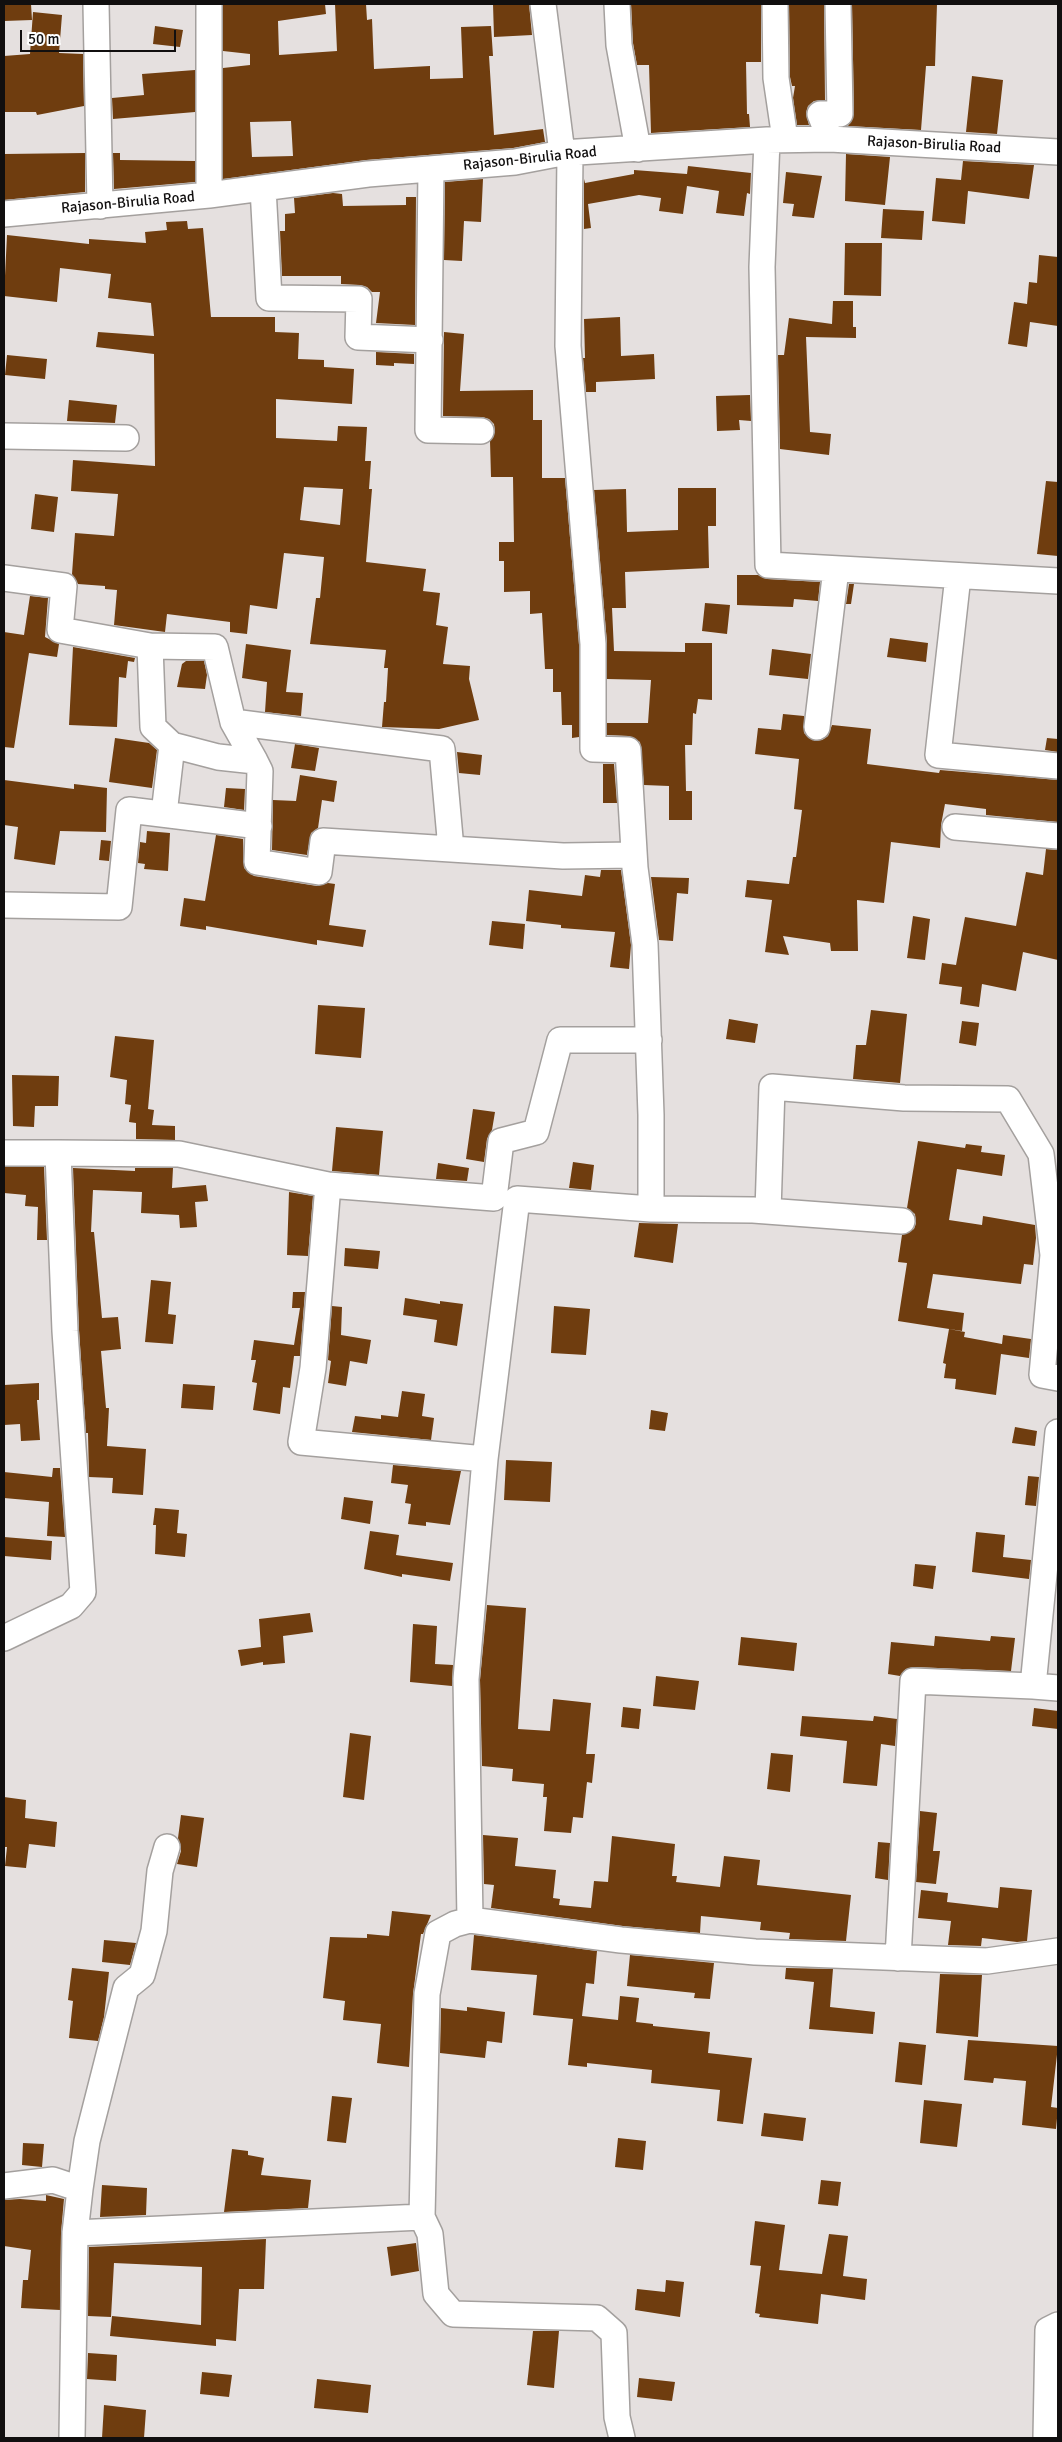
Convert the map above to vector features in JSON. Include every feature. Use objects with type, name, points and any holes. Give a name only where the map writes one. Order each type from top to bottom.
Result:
[{"type":"street","points":[[96,4],[100,206]]},
{"type":"street","points":[[209,4],[209,195]]},
{"type":"street","points":[[543,4],[566,153],[568,346],[593,644],[593,749],[628,750],[634,855],[645,944],[649,1040],[651,1209]]},
{"type":"street","points":[[616,4],[619,45],[638,149]]},
{"type":"street","points":[[775,4],[776,140],[762,267],[768,565],[1058,581]]},
{"type":"street","points":[[830,140],[820,114],[840,114],[838,4]]},
{"type":"street","name":"Rajason-Birulia Road","points":[[4,214],[209,195],[368,174],[516,162],[566,153],[776,140],[830,140],[1058,152]]},
{"type":"street","points":[[431,169],[428,430],[481,431]]},
{"type":"street","points":[[263,188],[269,298],[359,299],[358,337],[430,340]]},
{"type":"street","points":[[4,436],[126,438]]},
{"type":"street","points":[[818,727],[836,569]]},
{"type":"street","points":[[958,576],[938,755],[1058,766]]},
{"type":"street","points":[[4,578],[64,586],[60,630],[150,646],[215,648],[233,722],[260,771],[257,862],[319,872],[323,841],[562,856],[634,855]]},
{"type":"street","points":[[150,646],[153,727],[172,744],[218,757],[255,761]]},
{"type":"street","points":[[233,722],[442,749],[451,849]]},
{"type":"street","points":[[164,814],[172,744]]},
{"type":"street","points":[[4,905],[119,907],[129,810],[259,826]]},
{"type":"street","points":[[955,826],[1058,836]]},
{"type":"street","points":[[470,1920],[466,1679],[506,1199],[501,1140],[536,1132],[560,1040],[649,1040]]},
{"type":"street","points":[[768,1211],[772,1088],[904,1098],[1008,1100],[1041,1154],[1053,1255],[1042,1376],[1058,1378]]},
{"type":"street","points":[[4,1638],[71,1606],[83,1592],[65,1331],[58,1153]]},
{"type":"street","points":[[4,1154],[179,1154],[328,1185],[651,1209],[768,1211],[902,1221]]},
{"type":"street","points":[[328,1185],[313,1368],[301,1442],[485,1459]]},
{"type":"street","points":[[1033,1686],[1053,1499],[1058,1432]]},
{"type":"street","points":[[898,1958],[914,1681],[1058,1688]]},
{"type":"street","points":[[72,2438],[75,2233],[87,2141],[126,1988],[142,1975],[154,1931],[160,1871],[167,1847]]},
{"type":"street","points":[[622,2438],[617,2417],[614,2333],[596,2318],[453,2314],[436,2294],[430,2234],[422,2217],[427,1994],[438,1933],[455,1924],[470,1920],[621,1940],[746,1951],[987,1961],[1058,1951]]},
{"type":"street","points":[[4,2186],[53,2180],[80,2189]]},
{"type":"street","points":[[75,2233],[422,2217]]},
{"type":"street","points":[[1046,2438],[1048,2330],[1058,2325]]},
{"type":"building","points":[[4,4],[31,4],[32,20],[4,21]]},
{"type":"building","points":[[223,4],[325,4],[326,14],[278,21],[279,55],[337,51],[335,4],[366,4],[367,20],[372,19],[374,69],[430,66],[430,79],[463,78],[461,27],[491,26],[493,56],[489,56],[494,135],[543,129],[545,142],[513,148],[366,160],[223,179],[223,68],[250,65],[250,54],[223,51]],"holes":[[[291,121],[293,156],[252,157],[250,122]]]},
{"type":"building","points":[[493,4],[529,4],[532,35],[494,37]]},
{"type":"building","points":[[631,4],[761,4],[761,62],[746,62],[747,114],[749,114],[750,127],[651,133],[649,65],[637,65],[633,43]]},
{"type":"building","points":[[789,4],[824,4],[825,100],[814,101],[808,106],[806,113],[809,125],[797,125],[793,98],[795,86],[792,86],[790,77]]},
{"type":"building","points":[[852,4],[937,4],[935,66],[926,66],[921,130],[848,126],[854,114]]},
{"type":"building","points":[[33,12],[62,15],[59,53],[83,54],[84,106],[37,115],[36,112],[4,112],[4,56],[30,54]]},
{"type":"building","points":[[155,26],[183,30],[180,47],[153,44]]},
{"type":"building","points":[[195,70],[195,112],[113,119],[112,98],[144,95],[142,74]]},
{"type":"building","points":[[972,76],[1003,80],[997,134],[966,132]]},
{"type":"building","points":[[85,153],[85,192],[4,200],[4,154]]},
{"type":"building","points":[[113,153],[120,153],[120,160],[195,161],[195,182],[114,189]]},
{"type":"building","points":[[846,154],[890,157],[885,205],[845,201]]},
{"type":"building","points":[[963,161],[1034,165],[1029,199],[968,191],[965,224],[932,221],[936,178],[961,180]]},
{"type":"building","points":[[688,166],[751,173],[750,194],[747,193],[744,216],[716,213],[719,191],[687,186],[683,214],[659,211],[661,198],[639,195],[588,204],[591,228],[584,229],[584,179],[585,183],[634,174],[634,170],[687,174]]},
{"type":"building","points":[[786,172],[822,176],[814,218],[792,216],[794,204],[783,203]]},
{"type":"building","points":[[483,179],[481,222],[464,221],[462,261],[444,260],[445,182]]},
{"type":"building","points":[[333,193],[342,194],[343,206],[406,205],[406,197],[416,197],[415,325],[376,323],[380,292],[372,292],[367,287],[360,285],[341,284],[341,276],[282,276],[280,231],[285,231],[285,214],[295,213],[294,198]]},
{"type":"building","points":[[883,209],[924,211],[922,240],[881,238]]},
{"type":"building","points":[[187,221],[188,229],[203,228],[211,317],[275,317],[275,332],[299,333],[298,359],[324,360],[324,367],[354,369],[352,404],[276,399],[276,438],[337,441],[338,426],[367,427],[365,461],[371,461],[369,489],[372,489],[366,562],[426,569],[423,591],[440,593],[436,625],[448,627],[443,664],[470,666],[469,679],[479,720],[439,729],[382,727],[388,668],[384,668],[386,650],[310,644],[316,598],[320,598],[324,557],[284,553],[277,609],[250,605],[247,634],[230,632],[230,622],[167,614],[165,632],[114,625],[117,590],[105,589],[105,586],[78,584],[72,574],[75,533],[114,536],[118,494],[71,491],[73,460],[155,466],[154,354],[96,347],[98,332],[154,336],[151,303],[108,298],[111,274],[60,268],[57,302],[4,296],[7,235],[89,244],[89,239],[146,243],[145,232],[167,230],[166,222]],"holes":[[[304,487],[343,489],[340,525],[300,520]]]},
{"type":"building","points":[[845,243],[882,243],[881,296],[844,295]]},
{"type":"building","points":[[1039,255],[1058,257],[1058,326],[1030,322],[1027,347],[1008,344],[1014,302],[1027,304],[1029,282],[1037,283]]},
{"type":"building","points":[[833,301],[853,301],[853,327],[856,327],[856,338],[806,337],[810,432],[831,434],[829,455],[780,449],[778,355],[784,355],[789,318],[832,324]]},
{"type":"building","points":[[620,317],[621,356],[654,354],[655,379],[596,382],[596,392],[586,392],[583,358],[585,358],[584,319]]},
{"type":"building","points":[[444,332],[464,334],[460,391],[533,390],[533,420],[542,420],[542,478],[565,478],[579,645],[579,737],[572,738],[572,725],[562,725],[561,692],[553,692],[553,669],[545,669],[542,613],[530,614],[530,591],[504,592],[504,561],[499,561],[499,542],[514,542],[513,477],[491,477],[490,441],[495,432],[494,424],[489,419],[482,417],[443,416]]},
{"type":"building","points":[[376,352],[414,354],[414,364],[394,363],[394,366],[376,365]]},
{"type":"building","points":[[7,355],[47,359],[45,379],[5,375]]},
{"type":"building","points":[[750,395],[751,421],[739,420],[740,430],[717,431],[716,396]]},
{"type":"building","points":[[69,400],[117,405],[115,423],[67,421]]},
{"type":"building","points":[[1046,481],[1058,482],[1058,556],[1037,554]]},
{"type":"building","points":[[678,488],[716,488],[716,526],[708,526],[709,568],[625,572],[626,608],[612,608],[614,651],[685,652],[685,643],[712,643],[712,700],[698,699],[696,714],[693,713],[692,745],[685,745],[686,791],[692,791],[692,820],[669,820],[669,786],[644,785],[640,742],[629,736],[607,735],[607,723],[648,723],[651,680],[607,679],[607,643],[594,490],[626,489],[627,532],[678,530]]},
{"type":"building","points":[[35,494],[58,497],[54,532],[31,529]]},
{"type":"building","points":[[737,575],[758,575],[767,579],[820,582],[818,601],[794,599],[793,607],[737,605]]},
{"type":"building","points":[[849,584],[854,584],[851,604],[846,604]]},
{"type":"building","points":[[30,596],[48,598],[45,637],[59,644],[57,657],[29,653],[14,748],[4,747],[4,632],[24,635]]},
{"type":"building","points":[[705,603],[730,605],[727,634],[702,631]]},
{"type":"building","points":[[890,638],[928,643],[926,662],[887,657]]},
{"type":"building","points":[[246,644],[291,650],[286,692],[303,693],[301,716],[265,712],[267,682],[242,678]]},
{"type":"building","points":[[73,647],[135,658],[134,662],[128,661],[126,678],[119,677],[117,727],[69,725]]},
{"type":"building","points":[[772,649],[811,654],[808,679],[769,675]]},
{"type":"building","points":[[186,661],[204,661],[207,675],[205,689],[177,687],[182,664]]},
{"type":"building","points":[[783,714],[804,716],[804,733],[815,741],[822,740],[828,736],[832,725],[871,729],[867,764],[939,773],[940,770],[1058,780],[1058,822],[986,815],[986,809],[945,804],[941,825],[940,848],[891,842],[884,903],[857,900],[858,951],[831,951],[830,943],[783,936],[789,955],[765,952],[772,900],[745,897],[747,880],[789,884],[793,857],[796,857],[802,810],[794,809],[799,759],[755,754],[758,728],[781,730]]},
{"type":"building","points":[[115,738],[149,743],[157,750],[152,788],[109,782]]},
{"type":"building","points":[[1047,738],[1058,739],[1058,752],[1045,750]]},
{"type":"building","points":[[295,744],[319,748],[315,771],[291,768]]},
{"type":"building","points":[[457,752],[482,755],[480,775],[459,773]]},
{"type":"building","points":[[603,764],[614,764],[617,803],[603,803]]},
{"type":"building","points":[[300,775],[337,781],[334,802],[322,800],[318,828],[311,833],[307,855],[272,850],[273,800],[296,801]]},
{"type":"building","points":[[4,780],[74,789],[74,784],[107,788],[106,832],[60,831],[55,865],[14,859],[18,827],[4,825]]},
{"type":"building","points":[[226,788],[245,789],[244,810],[224,807]]},
{"type":"building","points":[[147,831],[170,833],[168,871],[144,869],[145,864],[138,863],[140,842],[146,843]]},
{"type":"building","points":[[216,835],[243,839],[244,868],[254,876],[317,886],[328,883],[335,884],[329,925],[366,930],[363,947],[317,940],[317,945],[206,926],[206,930],[180,926],[184,898],[205,901]]},
{"type":"building","points":[[101,840],[111,841],[109,861],[99,860]]},
{"type":"building","points":[[1046,849],[1058,850],[1058,960],[1023,952],[1016,991],[982,984],[979,1007],[960,1004],[962,987],[939,984],[942,963],[956,965],[965,917],[1016,926],[1026,872],[1043,875]]},
{"type":"building","points":[[601,870],[621,870],[631,945],[629,969],[610,967],[615,932],[561,928],[561,925],[526,921],[529,890],[582,896],[585,875],[600,877]]},
{"type":"building","points":[[651,877],[689,878],[688,894],[677,893],[673,941],[659,940]]},
{"type":"building","points":[[913,916],[930,919],[925,960],[907,958]]},
{"type":"building","points":[[492,921],[525,924],[523,949],[489,945]]},
{"type":"building","points":[[318,1005],[365,1008],[361,1058],[315,1054]]},
{"type":"building","points":[[871,1010],[907,1014],[900,1083],[853,1079],[856,1045],[866,1045]]},
{"type":"building","points":[[729,1019],[758,1024],[755,1043],[726,1039]]},
{"type":"building","points":[[962,1021],[979,1023],[976,1046],[959,1043]]},
{"type":"building","points":[[115,1036],[154,1040],[148,1109],[154,1110],[152,1125],[175,1126],[175,1140],[136,1139],[136,1123],[129,1122],[131,1105],[125,1104],[127,1080],[110,1077]]},
{"type":"building","points":[[12,1075],[59,1076],[58,1106],[35,1106],[34,1127],[13,1126]]},
{"type":"building","points":[[473,1109],[495,1112],[492,1130],[487,1139],[484,1162],[466,1159]]},
{"type":"building","points":[[336,1127],[383,1131],[379,1175],[332,1171]]},
{"type":"building","points":[[918,1141],[965,1148],[966,1144],[982,1146],[981,1152],[1005,1155],[1002,1176],[957,1169],[949,1220],[982,1225],[983,1216],[1035,1225],[1036,1238],[1033,1265],[1024,1264],[1021,1284],[933,1274],[927,1308],[964,1313],[962,1331],[898,1321],[907,1263],[898,1262],[902,1235],[914,1229],[916,1223],[915,1214],[907,1208]]},
{"type":"building","points":[[573,1162],[594,1165],[591,1190],[569,1188]]},
{"type":"building","points":[[438,1163],[469,1168],[467,1181],[436,1179]]},
{"type":"building","points":[[4,1167],[44,1167],[47,1240],[37,1240],[38,1207],[25,1206],[26,1195],[4,1193]]},
{"type":"building","points":[[73,1168],[135,1171],[135,1168],[173,1168],[172,1188],[206,1185],[208,1201],[195,1202],[197,1227],[180,1228],[179,1215],[141,1213],[142,1192],[93,1190],[91,1232],[94,1232],[102,1318],[118,1317],[121,1349],[101,1351],[106,1408],[109,1408],[107,1446],[146,1449],[143,1495],[112,1493],[113,1478],[89,1477],[88,1433],[86,1433],[79,1330]]},
{"type":"building","points":[[289,1192],[313,1196],[308,1256],[287,1255]]},
{"type":"building","points":[[639,1223],[678,1224],[673,1263],[634,1257]]},
{"type":"building","points":[[345,1248],[380,1251],[378,1269],[344,1266]]},
{"type":"building","points":[[151,1280],[171,1282],[168,1314],[176,1315],[173,1344],[145,1342]]},
{"type":"building","points":[[293,1292],[305,1292],[300,1356],[294,1356],[290,1388],[283,1387],[280,1414],[253,1410],[257,1383],[252,1382],[256,1360],[251,1360],[254,1340],[294,1345],[300,1308],[292,1308]]},
{"type":"building","points":[[405,1298],[440,1304],[440,1301],[463,1304],[457,1346],[434,1342],[437,1320],[403,1315]]},
{"type":"building","points":[[332,1306],[342,1307],[341,1335],[371,1340],[367,1364],[350,1361],[346,1386],[328,1383],[331,1361],[328,1360]]},
{"type":"building","points":[[554,1306],[590,1309],[586,1355],[551,1353]]},
{"type":"building","points":[[949,1329],[965,1332],[964,1337],[1002,1344],[1003,1335],[1031,1339],[1029,1358],[1001,1354],[996,1395],[955,1389],[956,1379],[944,1378],[946,1364],[943,1363]]},
{"type":"building","points":[[39,1383],[39,1400],[37,1400],[40,1440],[21,1441],[20,1424],[4,1425],[4,1385]]},
{"type":"building","points":[[183,1384],[215,1386],[213,1410],[181,1408]]},
{"type":"building","points":[[402,1391],[425,1394],[422,1416],[434,1418],[431,1440],[352,1432],[355,1416],[381,1419],[381,1415],[398,1417]]},
{"type":"building","points":[[651,1410],[668,1413],[665,1431],[649,1429]]},
{"type":"building","points":[[1015,1427],[1037,1431],[1035,1446],[1012,1443]]},
{"type":"building","points":[[506,1460],[552,1462],[550,1502],[504,1500]]},
{"type":"building","points":[[393,1465],[461,1471],[450,1525],[426,1522],[426,1526],[408,1524],[411,1504],[405,1503],[408,1485],[391,1483]]},
{"type":"building","points":[[53,1468],[60,1468],[65,1537],[47,1536],[49,1502],[4,1498],[4,1472],[52,1477]]},
{"type":"building","points":[[1028,1476],[1039,1477],[1036,1506],[1025,1505]]},
{"type":"building","points":[[344,1497],[373,1501],[370,1524],[341,1519]]},
{"type":"building","points":[[155,1508],[179,1510],[177,1533],[187,1534],[185,1557],[155,1554],[156,1525],[153,1525]]},
{"type":"building","points":[[370,1531],[399,1535],[396,1555],[453,1563],[450,1581],[402,1574],[402,1577],[364,1569]]},
{"type":"building","points":[[976,1532],[1005,1535],[1003,1557],[1031,1560],[1029,1579],[972,1572]]},
{"type":"building","points":[[4,1537],[52,1541],[51,1560],[4,1556]]},
{"type":"building","points":[[915,1564],[936,1566],[933,1589],[913,1586]]},
{"type":"building","points":[[487,1605],[526,1608],[518,1729],[550,1731],[553,1699],[591,1703],[586,1754],[595,1754],[592,1783],[587,1782],[583,1818],[573,1817],[571,1833],[544,1831],[547,1797],[543,1797],[544,1784],[512,1781],[513,1769],[482,1766],[480,1680]]},
{"type":"building","points":[[310,1613],[313,1632],[283,1636],[285,1663],[263,1665],[263,1662],[241,1666],[238,1650],[261,1647],[259,1619]]},
{"type":"building","points":[[413,1624],[437,1626],[435,1664],[453,1665],[452,1686],[410,1682]]},
{"type":"building","points":[[935,1636],[990,1641],[991,1636],[1015,1638],[1011,1671],[914,1667],[906,1669],[900,1676],[888,1674],[891,1642],[934,1646]]},
{"type":"building","points":[[741,1637],[797,1643],[794,1671],[738,1665]]},
{"type":"building","points":[[656,1676],[699,1681],[695,1710],[653,1706]]},
{"type":"building","points":[[623,1707],[641,1709],[639,1729],[621,1727]]},
{"type":"building","points":[[1034,1708],[1058,1711],[1058,1729],[1032,1726]]},
{"type":"building","points":[[802,1716],[873,1721],[874,1716],[897,1719],[895,1746],[881,1744],[877,1786],[843,1783],[847,1741],[800,1736]]},
{"type":"building","points":[[350,1733],[371,1736],[364,1800],[343,1797]]},
{"type":"building","points":[[771,1753],[793,1755],[790,1792],[767,1789]]},
{"type":"building","points":[[4,1797],[26,1800],[25,1818],[57,1822],[55,1847],[29,1844],[26,1868],[5,1866],[7,1847],[4,1847]]},
{"type":"building","points":[[920,1811],[937,1813],[933,1851],[940,1851],[936,1884],[916,1882]]},
{"type":"building","points":[[181,1815],[204,1818],[197,1867],[177,1864],[181,1851],[178,1838]]},
{"type":"building","points":[[483,1835],[518,1838],[515,1866],[556,1870],[553,1898],[560,1899],[559,1905],[591,1908],[594,1881],[608,1882],[612,1836],[675,1844],[672,1876],[677,1876],[676,1882],[720,1887],[724,1856],[760,1860],[757,1885],[851,1895],[846,1941],[789,1939],[790,1933],[760,1930],[761,1922],[701,1916],[700,1933],[623,1926],[491,1908],[494,1885],[484,1884]]},
{"type":"building","points":[[878,1842],[890,1843],[888,1880],[875,1878]]},
{"type":"building","points":[[1000,1887],[1032,1890],[1027,1941],[1017,1942],[982,1938],[981,1946],[948,1945],[951,1921],[918,1918],[921,1890],[948,1893],[947,1902],[998,1908]]},
{"type":"building","points":[[392,1911],[431,1915],[423,1934],[421,1934],[413,1994],[409,2067],[377,2063],[381,2024],[343,2020],[345,2001],[323,1998],[330,1937],[367,1938],[367,1934],[389,1936]]},
{"type":"building","points":[[474,1935],[597,1951],[594,1984],[586,1983],[582,2016],[618,2020],[620,1996],[639,1998],[636,2022],[653,2024],[653,2026],[710,2032],[708,2053],[752,2058],[743,2124],[717,2121],[720,2090],[651,2083],[652,2070],[587,2063],[587,2067],[568,2065],[573,2019],[533,2015],[537,1975],[471,1970]]},
{"type":"building","points":[[104,1940],[136,1943],[130,1965],[102,1962]]},
{"type":"building","points":[[630,1955],[714,1963],[710,1999],[694,1998],[695,1993],[627,1986]]},
{"type":"building","points":[[72,1968],[109,1972],[104,2017],[98,2041],[69,2038],[73,2001],[68,2000]]},
{"type":"building","points":[[786,1968],[833,1969],[830,2007],[875,2012],[873,2034],[809,2029],[814,1982],[785,1979]]},
{"type":"building","points":[[940,1974],[982,1975],[978,2037],[936,2033]]},
{"type":"building","points":[[467,2007],[505,2012],[502,2043],[487,2041],[485,2058],[440,2053],[441,2008],[467,2011]]},
{"type":"building","points":[[968,2040],[1058,2046],[1051,2107],[1058,2108],[1056,2129],[1022,2125],[1026,2081],[994,2078],[993,2083],[964,2080]]},
{"type":"building","points":[[899,2042],[926,2045],[922,2085],[895,2082]]},
{"type":"building","points":[[332,2096],[352,2098],[346,2143],[327,2141]]},
{"type":"building","points":[[924,2100],[962,2104],[957,2147],[920,2143]]},
{"type":"building","points":[[764,2113],[806,2118],[803,2141],[761,2136]]},
{"type":"building","points":[[618,2138],[646,2141],[643,2170],[615,2167]]},
{"type":"building","points":[[23,2143],[44,2144],[42,2167],[22,2165]]},
{"type":"building","points":[[232,2149],[248,2151],[248,2155],[264,2158],[261,2175],[311,2180],[308,2208],[224,2212]]},
{"type":"building","points":[[821,2180],[841,2182],[838,2206],[818,2204]]},
{"type":"building","points":[[102,2185],[147,2188],[146,2215],[100,2217]]},
{"type":"building","points":[[46,2195],[64,2199],[61,2233],[60,2310],[21,2308],[23,2280],[28,2280],[31,2250],[4,2246],[4,2200],[46,2201]]},
{"type":"building","points":[[755,2221],[785,2225],[779,2270],[822,2274],[829,2234],[848,2236],[843,2276],[867,2279],[865,2300],[821,2294],[818,2324],[759,2317],[760,2314],[755,2313],[761,2266],[750,2265]]},
{"type":"building","points":[[266,2239],[264,2289],[239,2289],[236,2341],[216,2339],[216,2346],[110,2336],[112,2316],[201,2325],[202,2267],[114,2263],[111,2317],[88,2316],[89,2247]]},
{"type":"building","points":[[416,2243],[419,2271],[391,2276],[387,2247]]},
{"type":"building","points":[[666,2280],[684,2282],[680,2317],[635,2310],[637,2289],[665,2292]]},
{"type":"building","points":[[533,2331],[559,2331],[554,2388],[527,2385]]},
{"type":"building","points":[[88,2353],[117,2355],[116,2381],[87,2379]]},
{"type":"building","points":[[202,2372],[232,2375],[229,2397],[200,2394]]},
{"type":"building","points":[[639,2378],[675,2382],[672,2401],[637,2397]]},
{"type":"building","points":[[317,2379],[371,2385],[368,2413],[314,2408]]},
{"type":"building","points":[[104,2405],[146,2410],[144,2438],[102,2438]]}]
